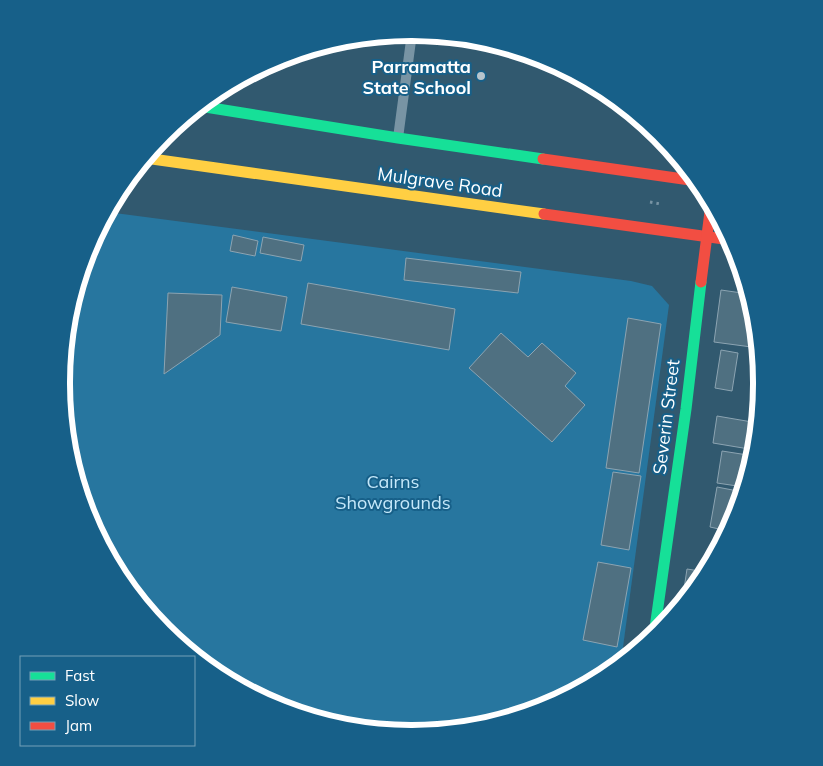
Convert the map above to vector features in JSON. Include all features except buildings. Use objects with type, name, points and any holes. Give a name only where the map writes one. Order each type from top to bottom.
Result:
[{"type":"main road","points":[[209,108],[398,138],[686,179]]},
{"type":"main road","name":"Mulgrave Road","points":[[154,159],[721,239]]},
{"type":"main road","name":"Severin Street","points":[[656,622],[686,409],[710,217]]},
{"type":"lane","points":[[398,138],[411,41]]},
{"type":"path","points":[[650,202],[661,204]]},
{"type":"green space","name":"Cairns Showgrounds","points":[[115,213],[631,281],[652,286],[669,305],[622,652],[563,690],[521,707],[500,713],[456,722],[434,724],[412,725],[367,722],[302,707],[260,690],[222,667],[186,640],[140,591],[127,573],[105,534],[81,471],[70,405],[70,361],[73,338],[76,316],[88,273],[105,232]]},
{"type":"traffic: fast","points":[[209,108],[543,159]]},
{"type":"traffic: fast","points":[[656,622],[686,409],[701,282]]},
{"type":"traffic: slow","points":[[154,159],[544,214]]},
{"type":"traffic: jam","points":[[543,159],[686,179]]},
{"type":"traffic: jam","points":[[544,214],[721,239]]},
{"type":"traffic: jam","points":[[701,282],[709,216]]},
{"type":"place","name":"Parramatta State School","points":[[481,76]]}]
